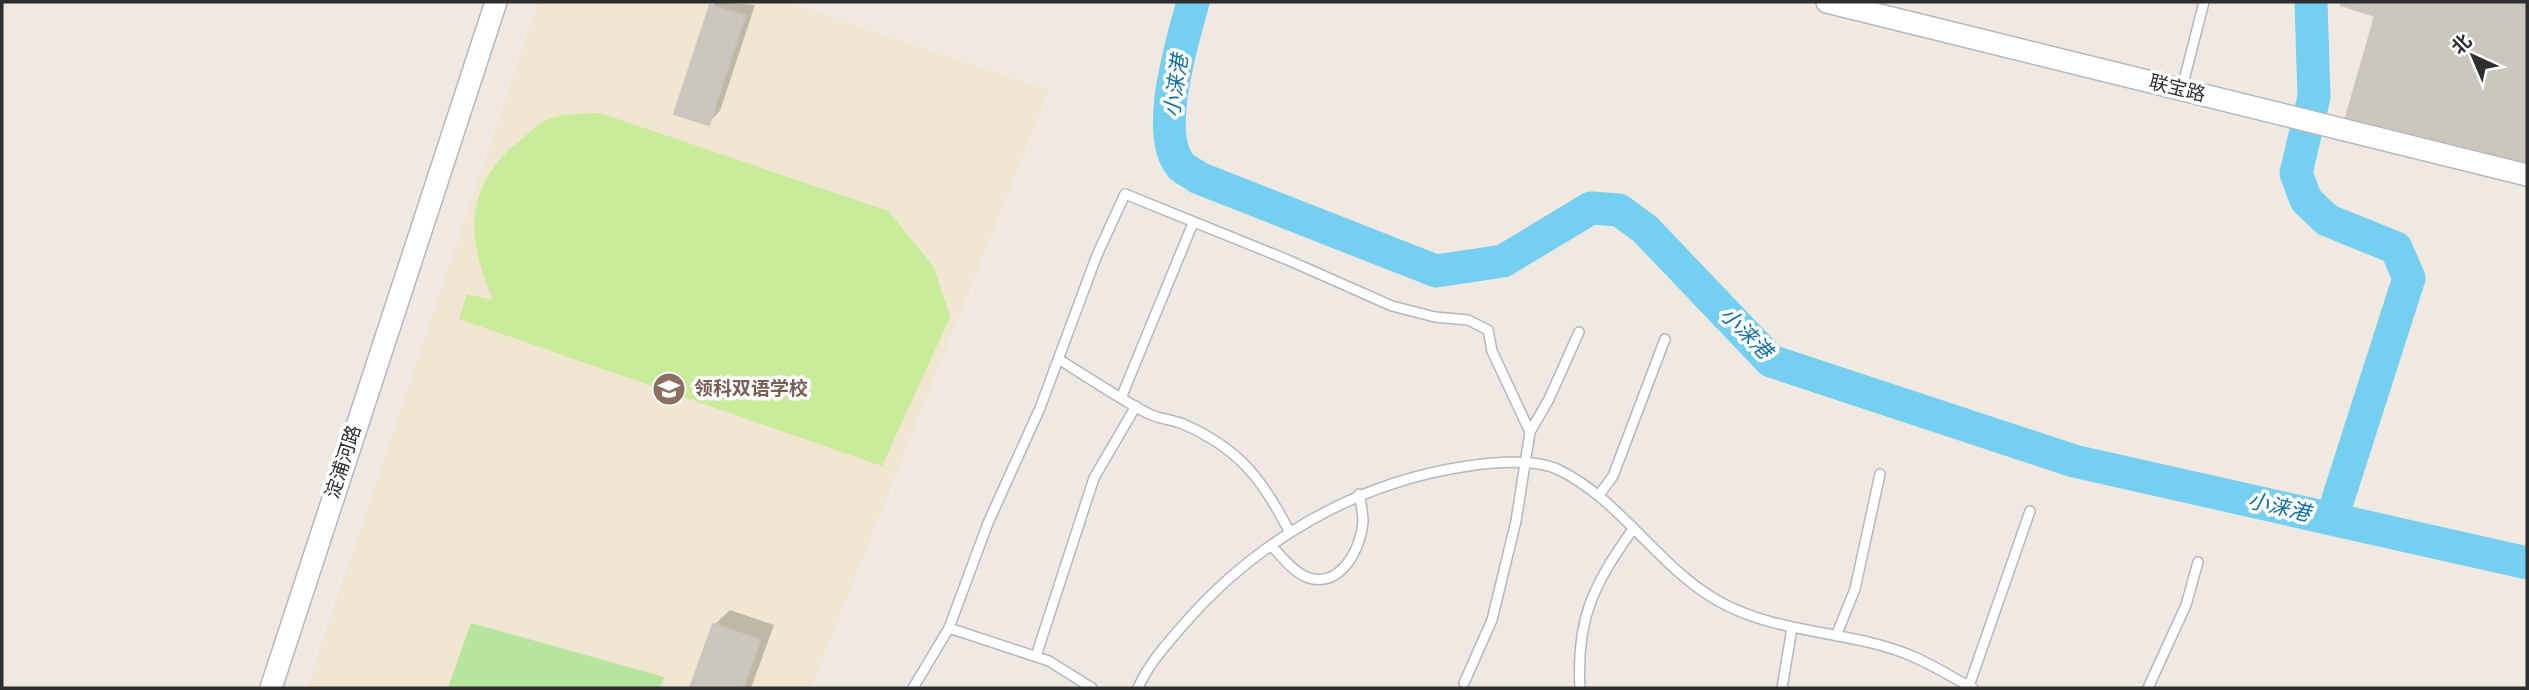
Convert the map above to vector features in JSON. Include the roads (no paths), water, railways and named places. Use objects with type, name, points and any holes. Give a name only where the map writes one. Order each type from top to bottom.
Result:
[{"type":"street","name":"淀浦河路","points":[[271,688],[496,2]]},
{"type":"street","name":"联宝路","points":[[1827,2],[2527,176]]},
{"type":"lane","points":[[2182,90],[2204,2]]},
{"type":"lane","points":[[913,688],[949,628],[988,523],[1060,360],[1097,255],[1125,194],[1288,260],[1392,306],[1435,317],[1468,320],[1488,330],[1492,351],[1530,432]]},
{"type":"lane","points":[[1121,398],[1193,223]]},
{"type":"lane","points":[[1464,683],[1492,620],[1526,465],[1530,432],[1549,399],[1579,332]]},
{"type":"lane","points":[[1599,495],[1613,476],[1665,339]]},
{"type":"lane","points":[[1060,360],[1150,415],[1178,422],[1212,437],[1244,462],[1270,493],[1289,531]]},
{"type":"lane","points":[[1036,656],[1094,478],[1136,406]]},
{"type":"lane","points":[[1138,688],[1148,666],[1206,598],[1289,531],[1359,494],[1427,472],[1498,461],[1553,467],[1599,495],[1667,562],[1718,601],[1768,624],[1836,636],[1911,656],[1953,684],[1971,687],[2030,512]]},
{"type":"lane","points":[[1836,636],[1855,589],[1880,474]]},
{"type":"lane","points":[[1271,545],[1289,564],[1308,578],[1326,579],[1344,568],[1358,545],[1363,520],[1359,494]]},
{"type":"lane","points":[[1580,688],[1585,614],[1601,575],[1633,528]]},
{"type":"lane","points":[[2148,688],[2186,604],[2198,562]]},
{"type":"lane","points":[[949,628],[1036,656],[1092,688]]},
{"type":"lane","points":[[1782,688],[1792,628]]},
{"type":"waterway","name":"小涞港","points":[[1193,2],[1177,62],[1170,110],[1170,132],[1173,151],[1181,166],[1199,178],[1436,271],[1503,261],[1591,208],[1619,210],[1645,229],[1771,361],[2074,461],[2527,563]]},
{"type":"waterway","points":[[2311,2],[2314,97],[2296,173],[2306,200],[2327,220],[2396,248],[2409,278],[2332,518]]},
{"type":"place","name":"领科双语学校","points":[[669,389]]}]
